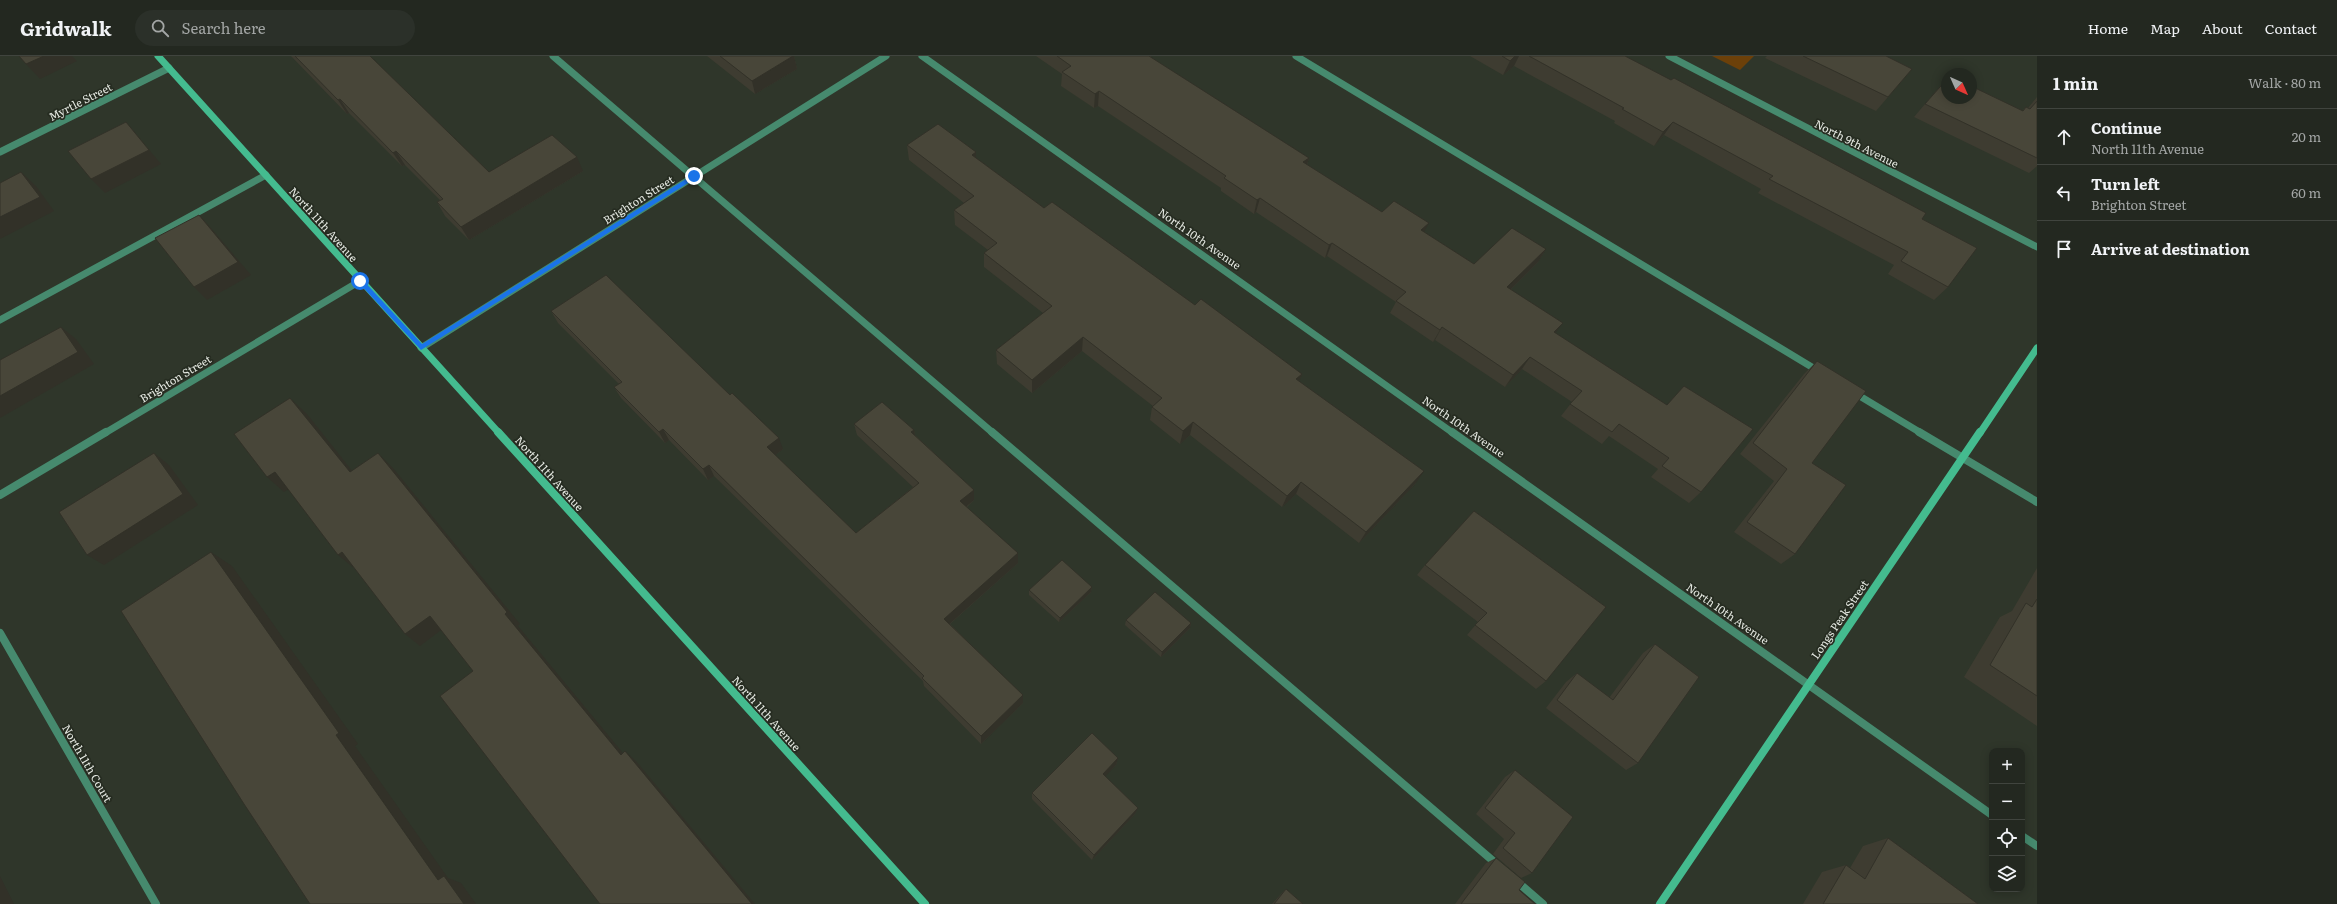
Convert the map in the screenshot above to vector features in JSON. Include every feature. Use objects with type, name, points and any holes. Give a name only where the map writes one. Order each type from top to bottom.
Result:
[{"type":"street","name":"North 11th Avenue","points":[[158,56],[925,904]]},
{"type":"street","points":[[554,56],[1543,904]]},
{"type":"street","name":"Brighton Street","points":[[421,348],[886,56]]},
{"type":"street","name":"North 10th Avenue","points":[[922,56],[1989,813]]},
{"type":"street","points":[[1296,56],[1826,376]]},
{"type":"street","name":"North 9th Avenue","points":[[1669,56],[2037,247]]},
{"type":"street","name":"Myrtle Street","points":[[0,152],[169,68]]},
{"type":"street","points":[[0,320],[266,175]]},
{"type":"street","name":"Brighton Street","points":[[0,495],[360,281]]},
{"type":"street","name":"Longs Peak Street","points":[[1660,904],[2037,348]]},
{"type":"street","points":[[1846,388],[2037,502]]},
{"type":"street","name":"North 11th Court","points":[[0,633],[156,904]]},
{"type":"street","points":[[2025,838],[2037,846]]},
{"type":"shaded area","points":[[1712,56],[1754,56],[1740,70]]},
{"type":"building","points":[[19,56],[44,56],[26,64]]},
{"type":"building","points":[[295,56],[370,56],[489,172],[552,135],[577,157],[461,227],[437,202],[443,199],[396,151],[393,153]]},
{"type":"building","points":[[720,56],[793,56],[752,81]]},
{"type":"building","points":[[1057,56],[1149,56],[1309,158],[1303,162],[1382,212],[1394,201],[1429,223],[1421,230],[1474,264],[1512,228],[1546,249],[1507,287],[1563,323],[1554,332],[1667,405],[1684,386],[1753,429],[1701,492],[1662,466],[1669,458],[1619,424],[1612,432],[1570,404],[1582,391],[1530,357],[1513,375],[1442,327],[1440,330],[1396,301],[1406,292],[1332,243],[1329,245],[1260,198],[1257,200],[1224,178],[1226,176],[1099,91],[1095,94],[1062,72],[1071,66]]},
{"type":"building","points":[[1502,56],[1515,56],[1510,61]]},
{"type":"building","points":[[1529,56],[1625,56],[1671,80],[1674,78],[1926,213],[1922,219],[1977,248],[1948,287],[1901,261],[1908,252],[1769,179],[1773,176],[1673,122],[1663,132],[1622,109],[1624,108]]},
{"type":"building","points":[[1803,56],[1886,56],[1912,69],[1888,97]]},
{"type":"building","points":[[1941,86],[1941,104],[1977,104],[1977,89],[2023,111],[2026,107],[2030,109],[2037,101],[2037,158],[1925,104]]},
{"type":"building","points":[[126,122],[149,150],[91,179],[68,151]]},
{"type":"building","points":[[938,124],[976,152],[972,155],[1044,208],[1052,202],[1195,305],[1201,299],[1302,374],[1296,379],[1424,471],[1366,532],[1301,482],[1287,496],[1193,422],[1183,431],[1152,407],[1162,398],[1083,337],[1032,380],[996,350],[1052,306],[984,253],[997,243],[954,210],[974,196],[907,145]]},
{"type":"building","points":[[21,172],[40,197],[0,217],[0,183]]},
{"type":"building","points":[[199,215],[238,262],[194,287],[155,238]]},
{"type":"building","points":[[606,275],[730,395],[732,393],[779,438],[767,447],[856,533],[919,483],[854,424],[882,402],[914,430],[911,432],[974,490],[960,501],[1018,553],[944,619],[1023,695],[981,736],[922,678],[924,676],[709,465],[703,469],[663,429],[659,432],[614,387],[622,382],[551,311]]},
{"type":"building","points":[[61,327],[78,352],[0,396],[0,360]]},
{"type":"building","points":[[1817,361],[1866,391],[1812,463],[1846,485],[1795,554],[1747,522],[1787,469],[1753,443]]},
{"type":"building","points":[[290,398],[350,472],[378,453],[507,612],[505,614],[621,755],[625,751],[752,904],[600,904],[440,696],[473,671],[430,616],[405,634],[342,552],[338,555],[275,472],[267,477],[234,434]]},
{"type":"building","points":[[154,453],[183,494],[87,555],[59,512]]},
{"type":"building","points":[[1474,511],[1606,607],[1546,681],[1475,625],[1487,613],[1425,565]]},
{"type":"building","points":[[211,552],[339,733],[336,735],[438,880],[444,876],[464,904],[310,904],[244,804],[121,611]]},
{"type":"building","points":[[1062,560],[1092,587],[1060,618],[1029,590]]},
{"type":"building","points":[[1155,592],[1191,623],[1162,652],[1126,620]]},
{"type":"building","points":[[2037,599],[2037,696],[1990,665],[2026,603],[2032,607]]},
{"type":"building","points":[[1655,644],[1699,677],[1638,763],[1557,700],[1577,673],[1613,700]]},
{"type":"building","points":[[1092,733],[1118,758],[1103,774],[1138,808],[1094,855],[1032,793]]},
{"type":"building","points":[[1515,770],[1573,817],[1532,873],[1503,848],[1515,833],[1485,808]]},
{"type":"building","points":[[1888,838],[1978,904],[1823,904],[1846,865],[1865,879]]},
{"type":"building","points":[[1496,858],[1525,882],[1519,890],[1535,904],[1461,904]]},
{"type":"building","points":[[1286,889],[1303,904],[1274,904]]},
{"type":"route","points":[[360,281],[421,348],[694,176]]}]
